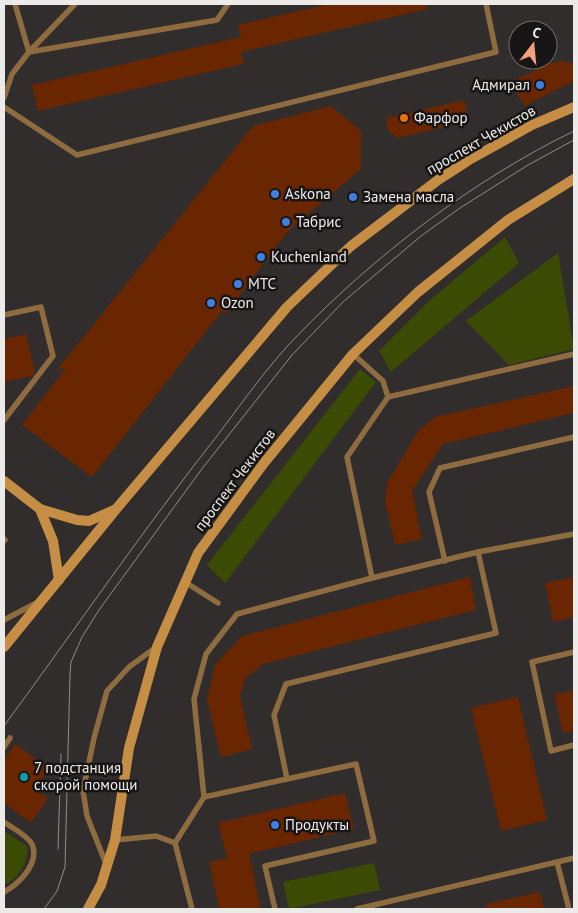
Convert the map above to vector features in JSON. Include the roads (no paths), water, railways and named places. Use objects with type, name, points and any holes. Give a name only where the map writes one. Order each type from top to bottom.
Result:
[{"type":"main road","name":"проспект Чекистов","points":[[4,647],[117,508],[287,307],[351,246],[438,180],[469,160],[532,125],[574,106]]},
{"type":"main road","name":"проспект Чекистов","points":[[88,909],[101,885],[115,840],[129,748],[157,647],[198,554],[264,464],[352,354],[418,292],[500,226],[574,179]]},
{"type":"main road","points":[[4,481],[40,509],[77,520],[89,520],[117,508]]},
{"type":"main road","points":[[40,509],[53,541],[58,580]]},
{"type":"lane","points":[[15,4],[29,52]]},
{"type":"lane","points":[[4,98],[12,74],[29,52],[75,4]]},
{"type":"lane","points":[[29,52],[217,20],[228,4]]},
{"type":"lane","points":[[4,107],[77,155],[496,52],[486,4]]},
{"type":"lane","points":[[4,315],[42,307],[54,356],[4,420]]},
{"type":"lane","points":[[352,354],[383,381],[388,397]]},
{"type":"lane","points":[[372,578],[347,457],[388,397],[574,354]]},
{"type":"lane","points":[[445,561],[429,492],[440,468],[574,437]]},
{"type":"lane","points":[[192,909],[176,843],[204,797],[194,699],[206,654],[237,614],[478,552],[574,534]]},
{"type":"lane","points":[[287,780],[274,715],[286,684],[496,633],[478,552]]},
{"type":"lane","points":[[185,582],[218,603]]},
{"type":"lane","points":[[4,620],[40,601]]},
{"type":"lane","points":[[107,866],[87,816],[84,791],[94,738],[107,691],[129,667],[157,647]]},
{"type":"lane","points":[[574,652],[532,662],[551,751],[574,745]]},
{"type":"lane","points":[[4,747],[10,738]]},
{"type":"lane","points":[[204,797],[356,764],[374,841],[265,866],[275,909]]},
{"type":"lane","points":[[4,822],[28,838],[32,845],[33,857],[29,870],[22,879],[4,892]]},
{"type":"lane","points":[[115,840],[156,836],[176,843]]},
{"type":"lane","points":[[357,909],[574,858]]},
{"type":"lane","points":[[558,862],[568,909]]},
{"type":"tram line","points":[[4,726],[165,504],[256,383],[296,337],[358,278],[426,222],[499,172],[574,131]]},
{"type":"tram line","points":[[44,909],[57,891],[65,867],[71,662],[82,637],[99,610],[201,470],[292,355],[343,302],[421,236],[460,208],[528,165],[574,140]]},
{"type":"tram line","points":[[58,849],[61,754]]},
{"type":"place","name":"Адмирал","points":[[540,85]]},
{"type":"place","name":"Фарфор","points":[[404,118]]},
{"type":"place","name":"Askona","points":[[275,194]]},
{"type":"place","name":"Замена масла","points":[[353,197]]},
{"type":"place","name":"Табрис","points":[[286,222]]},
{"type":"place","name":"Kuchenland","points":[[261,257]]},
{"type":"place","name":"МТС","points":[[238,284]]},
{"type":"place","name":"Ozon","points":[[211,303]]},
{"type":"place","name":"7 подстанция скорой помощи","points":[[24,777]]},
{"type":"place","name":"Продукты","points":[[275,825]]}]
